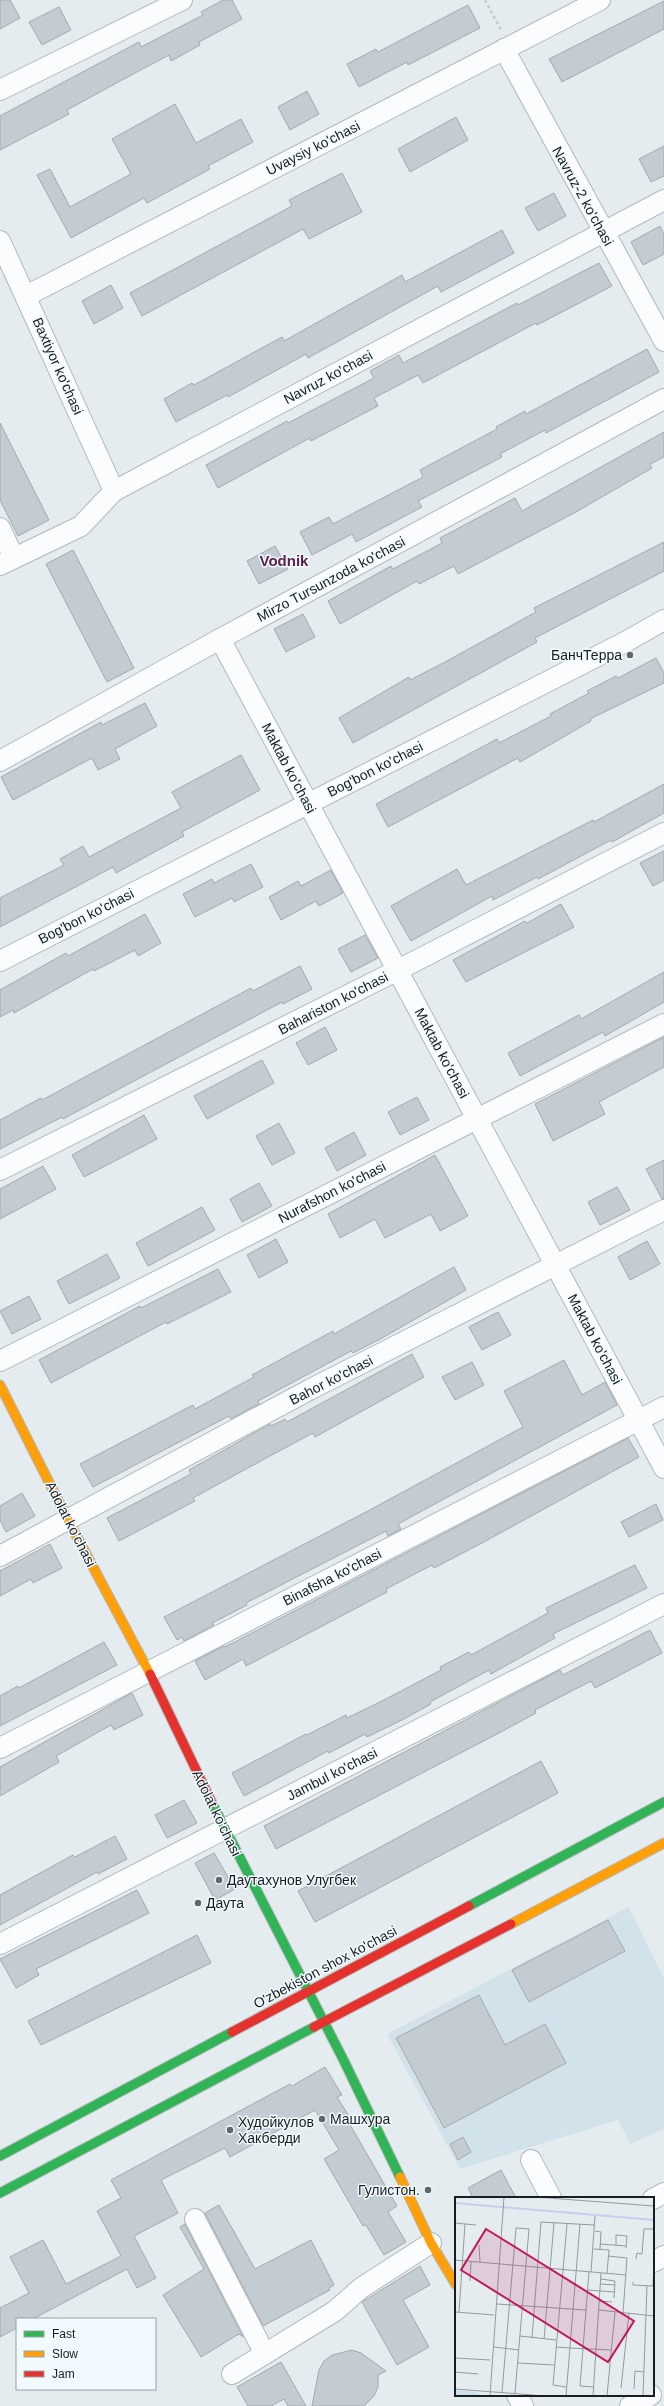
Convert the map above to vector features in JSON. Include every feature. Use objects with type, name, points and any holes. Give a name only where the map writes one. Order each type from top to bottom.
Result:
[{"type":"main road","name":"Adolat ko'chasi","points":[[0,1385],[68,1520],[149,1672],[224,1830],[324,2021],[431,2243],[455,2283]]},
{"type":"main road","name":"O'zbekiston shox ko'chasi","points":[[0,2156],[664,1802]]},
{"type":"main road","points":[[0,2193],[664,1843]]},
{"type":"street","points":[[0,90],[182,0]]},
{"type":"street","name":"Uvaysiy ko'chasi","points":[[26,296],[600,0]]},
{"type":"street","name":"Navruz-2 ko'chasi","points":[[506,48],[603,231],[664,341]]},
{"type":"street","name":"Navruz ko'chasi","points":[[7,562],[81,526],[114,491],[664,200]]},
{"type":"street","name":"Baxtiyor ko'chasi","points":[[0,241],[114,491]]},
{"type":"street","name":"Mirzo Tursunzoda ko'chasi","points":[[0,761],[220,639],[664,399]]},
{"type":"street","points":[[0,528],[7,562]]},
{"type":"street","name":"Bog'bon ko'chasi","points":[[0,960],[627,641],[664,620]]},
{"type":"street","name":"Maktab ko'chasi","points":[[220,639],[664,1468]]},
{"type":"street","name":"Bahariston ko'chasi","points":[[0,1170],[398,970],[664,833]]},
{"type":"street","name":"Nurafshon ko'chasi","points":[[0,1361],[664,1024]]},
{"type":"street","name":"Bahor ko'chasi","points":[[0,1556],[309,1390],[664,1210]]},
{"type":"street","name":"Binafsha ko'chasi","points":[[0,1748],[664,1407]]},
{"type":"street","name":"Jambul ko'chasi","points":[[0,1944],[664,1604]]},
{"type":"street","points":[[531,2160],[550,2197]]},
{"type":"street","points":[[654,2198],[664,2193]]},
{"type":"street","points":[[195,2219],[265,2354]]},
{"type":"street","points":[[232,2374],[335,2311],[361,2288],[431,2243]]},
{"type":"street","points":[[654,2261],[664,2256]]},
{"type":"street","points":[[654,2393],[664,2388]]},
{"type":"street","points":[[518,2396],[523,2406]]},
{"type":"street","points":[[630,2406],[648,2396]]},
{"type":"path","points":[[485,0],[506,48]]},
{"type":"shaded area","points":[[629,1907],[664,1979],[664,2129],[630,2144],[618,2120],[460,2169],[387,2034]]},
{"type":"building","points":[[0,0],[10,0],[20,18],[0,29]]},
{"type":"building","points":[[223,0],[232,0],[242,19],[199,42],[200,45],[171,61],[169,55],[122,80],[67,110],[69,114],[0,150],[0,116],[139,42],[141,47],[203,15],[201,12]]},
{"type":"building","points":[[664,1],[664,29],[562,82],[549,59]]},
{"type":"building","points":[[468,5],[480,28],[408,65],[407,62],[359,87],[347,64],[376,49],[378,52]]},
{"type":"building","points":[[59,7],[71,30],[42,45],[29,22]]},
{"type":"building","points":[[307,91],[319,114],[290,130],[278,107]]},
{"type":"building","points":[[175,104],[196,143],[241,119],[253,142],[208,166],[210,169],[147,203],[144,198],[71,238],[37,175],[50,169],[70,207],[131,174],[112,139]]},
{"type":"building","points":[[456,117],[468,140],[410,172],[398,149]]},
{"type":"building","points":[[664,146],[664,176],[651,182],[639,159]]},
{"type":"building","points":[[342,173],[362,212],[309,239],[303,229],[142,316],[130,293],[292,206],[289,200]]},
{"type":"building","points":[[554,193],[566,216],[538,231],[525,208]]},
{"type":"building","points":[[660,226],[664,234],[664,254],[643,265],[631,242]]},
{"type":"building","points":[[502,230],[514,253],[441,292],[438,286],[308,358],[306,354],[228,397],[227,395],[176,422],[164,399],[192,383],[194,385],[282,337],[284,341],[402,275],[405,282]]},
{"type":"building","points":[[599,263],[612,286],[537,325],[536,323],[423,383],[418,375],[374,398],[378,406],[311,441],[310,438],[218,488],[206,465],[287,421],[288,423],[374,378],[370,371],[399,355],[403,363],[517,303],[518,305]]},
{"type":"building","points":[[111,285],[123,308],[94,324],[82,301]]},
{"type":"building","points":[[647,349],[659,372],[546,433],[545,430],[500,454],[502,457],[418,501],[422,507],[356,542],[352,534],[312,555],[300,532],[329,517],[333,524],[423,477],[420,470],[497,429],[496,427],[525,411],[526,414]]},
{"type":"building","points":[[0,423],[49,520],[18,536],[0,500]]},
{"type":"building","points":[[664,432],[664,457],[650,464],[652,468],[576,512],[458,574],[454,566],[419,584],[417,581],[340,624],[328,601],[391,566],[393,569],[442,543],[440,538],[515,498],[522,511]]},
{"type":"building","points":[[664,542],[664,571],[535,638],[537,642],[353,743],[339,718],[409,677],[410,680],[536,612],[534,608]]},
{"type":"building","points":[[275,546],[288,569],[259,584],[247,561]]},
{"type":"building","points":[[73,550],[134,668],[107,682],[46,564]]},
{"type":"building","points":[[303,614],[315,637],[286,652],[274,629]]},
{"type":"building","points":[[656,658],[664,673],[664,683],[590,719],[591,721],[520,762],[518,758],[388,827],[376,804],[497,739],[499,743],[551,716],[550,714],[589,693],[587,691],[616,676],[618,678]]},
{"type":"building","points":[[145,703],[157,726],[115,749],[120,759],[98,770],[92,758],[13,800],[1,777],[101,722],[102,725]]},
{"type":"building","points":[[241,755],[260,790],[182,832],[184,836],[116,873],[113,867],[0,927],[0,898],[64,865],[60,859],[83,846],[89,857],[181,808],[172,792]]},
{"type":"building","points":[[664,784],[664,813],[612,842],[611,840],[538,879],[537,877],[493,900],[492,896],[411,941],[391,906],[457,869],[466,885],[593,820],[594,822]]},
{"type":"building","points":[[664,851],[664,880],[653,886],[640,863]]},
{"type":"building","points":[[251,864],[263,887],[234,902],[232,898],[195,917],[183,894],[212,879],[214,883]]},
{"type":"building","points":[[331,870],[343,893],[319,906],[316,901],[281,920],[269,897],[298,881],[301,886]]},
{"type":"building","points":[[561,904],[574,927],[466,982],[453,960],[525,921],[527,923]]},
{"type":"building","points":[[145,914],[161,943],[138,956],[135,950],[94,971],[93,969],[14,1013],[13,1010],[0,1017],[0,990],[66,953],[68,956]]},
{"type":"building","points":[[365,935],[378,958],[351,972],[338,949]]},
{"type":"building","points":[[300,966],[312,989],[283,1004],[282,1002],[63,1119],[62,1117],[0,1149],[0,1120],[41,1098],[42,1100],[251,988],[253,991]]},
{"type":"building","points":[[664,972],[664,1002],[605,1036],[603,1032],[520,1076],[508,1053],[579,1015],[581,1019]]},
{"type":"building","points":[[325,1027],[337,1050],[308,1065],[296,1043]]},
{"type":"building","points":[[664,1037],[664,1067],[599,1102],[605,1114],[553,1141],[535,1104]]},
{"type":"building","points":[[262,1060],[274,1083],[207,1119],[194,1096]]},
{"type":"building","points":[[417,1097],[429,1120],[400,1135],[388,1112]]},
{"type":"building","points":[[144,1115],[157,1139],[84,1177],[72,1155]]},
{"type":"building","points":[[279,1123],[295,1153],[272,1165],[256,1136]]},
{"type":"building","points":[[354,1132],[366,1155],[337,1171],[325,1148]]},
{"type":"building","points":[[435,1155],[468,1216],[440,1231],[431,1214],[385,1238],[375,1219],[340,1238],[328,1214]]},
{"type":"building","points":[[664,1160],[664,1199],[662,1199],[646,1169]]},
{"type":"building","points":[[43,1166],[56,1189],[0,1219],[0,1189]]},
{"type":"building","points":[[259,1183],[272,1206],[242,1222],[230,1199]]},
{"type":"building","points":[[617,1187],[630,1210],[600,1225],[588,1202]]},
{"type":"building","points":[[202,1207],[215,1230],[148,1266],[136,1243]]},
{"type":"building","points":[[276,1239],[288,1262],[259,1278],[247,1255]]},
{"type":"building","points":[[647,1241],[660,1264],[630,1280],[618,1257]]},
{"type":"building","points":[[107,1254],[120,1278],[69,1304],[57,1281]]},
{"type":"building","points":[[454,1267],[466,1290],[382,1338],[353,1353],[351,1351],[258,1401],[259,1404],[231,1419],[229,1416],[93,1487],[80,1464],[193,1405],[195,1409],[254,1377],[252,1375],[333,1331],[334,1334]]},
{"type":"building","points":[[218,1269],[231,1292],[167,1324],[166,1322],[51,1383],[39,1360],[140,1306],[141,1308]]},
{"type":"building","points":[[29,1296],[41,1319],[12,1334],[0,1311]]},
{"type":"building","points":[[498,1312],[511,1335],[482,1350],[469,1327]]},
{"type":"building","points":[[412,1354],[424,1377],[315,1437],[313,1433],[268,1457],[193,1498],[195,1501],[119,1541],[107,1518],[191,1474],[189,1470],[270,1424],[271,1426],[285,1419],[287,1422]]},
{"type":"building","points":[[564,1360],[582,1395],[605,1382],[617,1405],[398,1524],[401,1529],[388,1536],[386,1531],[246,1603],[247,1605],[212,1623],[214,1625],[184,1641],[182,1637],[177,1640],[164,1617],[366,1512],[523,1427],[504,1391]]},
{"type":"building","points":[[472,1362],[484,1385],[455,1400],[442,1377]]},
{"type":"building","points":[[628,1438],[639,1457],[482,1543],[434,1568],[432,1565],[386,1589],[387,1592],[246,1666],[243,1659],[205,1680],[195,1661],[224,1646],[225,1647]]},
{"type":"building","points":[[22,1493],[35,1516],[6,1532],[0,1520],[0,1506]]},
{"type":"building","points":[[656,1504],[663,1520],[629,1537],[621,1522]]},
{"type":"building","points":[[50,1544],[62,1568],[33,1583],[31,1579],[0,1596],[0,1571]]},
{"type":"building","points":[[635,1565],[647,1588],[553,1634],[555,1638],[491,1674],[489,1670],[430,1702],[431,1704],[402,1720],[367,1737],[365,1734],[329,1753],[328,1751],[244,1796],[232,1773],[306,1734],[307,1735],[346,1715],[347,1718],[384,1700],[441,1670],[440,1667],[469,1652],[471,1655],[548,1613],[546,1608]]},
{"type":"building","points":[[650,1630],[662,1653],[595,1688],[591,1681],[535,1710],[536,1713],[499,1733],[276,1849],[264,1826],[560,1670],[563,1675]]},
{"type":"building","points":[[104,1642],[117,1665],[0,1726],[0,1696],[18,1686],[19,1688]]},
{"type":"building","points":[[132,1693],[143,1715],[114,1730],[111,1725],[56,1756],[59,1762],[0,1796],[0,1767]]},
{"type":"building","points":[[541,1761],[558,1793],[315,1922],[298,1891]]},
{"type":"building","points":[[184,1800],[197,1823],[167,1838],[155,1815]]},
{"type":"building","points":[[115,1836],[127,1859],[98,1874],[97,1872],[0,1925],[0,1895],[73,1855],[75,1857]]},
{"type":"building","points":[[214,1853],[235,1889],[215,1900],[195,1863]]},
{"type":"building","points":[[137,1890],[149,1913],[36,1969],[39,1975],[16,1988],[0,1959]]},
{"type":"building","points":[[608,1920],[625,1951],[529,2002],[512,1970]]},
{"type":"building","points":[[197,1935],[211,1963],[41,2045],[28,2021]]},
{"type":"building","points":[[479,1995],[505,2045],[545,2024],[566,2063],[444,2128],[396,2038]]},
{"type":"building","points":[[325,2067],[342,2095],[337,2097],[352,2121],[349,2123],[397,2206],[388,2212],[406,2242],[384,2255],[366,2225],[363,2226],[324,2159],[339,2150],[315,2110],[230,2157],[225,2148],[161,2180],[178,2213],[134,2236],[156,2278],[137,2288],[127,2269],[35,2318],[16,2318],[16,2329],[0,2337],[0,2308],[29,2293],[10,2257],[43,2240],[66,2284],[121,2256],[97,2211],[121,2198],[111,2180],[290,2084],[292,2086]]},
{"type":"building","points":[[463,2137],[471,2152],[458,2160],[450,2144]]},
{"type":"building","points":[[501,2170],[515,2197],[472,2197],[468,2188]]},
{"type":"building","points":[[219,2205],[255,2269],[311,2240],[334,2285],[329,2288],[330,2290],[263,2326],[205,2213]]},
{"type":"building","points":[[185,2224],[243,2337],[239,2334],[201,2357],[163,2295],[204,2269],[180,2227]]},
{"type":"building","points":[[420,2266],[430,2285],[403,2300],[429,2347],[397,2365],[362,2302]]},
{"type":"building","points":[[352,2350],[361,2353],[386,2371],[378,2375],[378,2387],[374,2396],[364,2406],[312,2406],[319,2370],[324,2361],[332,2355]]},
{"type":"building","points":[[281,2362],[306,2406],[288,2406],[284,2399],[271,2406],[248,2406],[237,2387]]},
{"type":"traffic: fast","points":[[469,1906],[664,1802]]},
{"type":"traffic: fast","points":[[212,1803],[344,2061],[400,2177]]},
{"type":"traffic: fast","points":[[0,2193],[314,2027]]},
{"type":"traffic: fast","points":[[0,2156],[232,2032]]},
{"type":"traffic: slow","points":[[0,1385],[68,1520],[150,1674]]},
{"type":"traffic: slow","points":[[511,1924],[664,1843]]},
{"type":"traffic: slow","points":[[400,2177],[431,2243],[455,2283]]},
{"type":"traffic: jam","points":[[150,1674],[212,1803]]},
{"type":"traffic: jam","points":[[232,2032],[469,1906]]},
{"type":"traffic: jam","points":[[314,2027],[511,1924]]},
{"type":"place","name":"БанчТерра","points":[[630,655]]},
{"type":"place","name":"Даутахунов Улугбек","points":[[219,1880]]},
{"type":"place","name":"Даута","points":[[198,1903]]},
{"type":"place","name":"Машхура","points":[[322,2119]]},
{"type":"place","name":"Худойкулов Хакберди","points":[[230,2130]]},
{"type":"place","name":"Гулистон.","points":[[428,2190]]},
{"type":"district","name":"Vodnik","points":[[284,561]]}]
